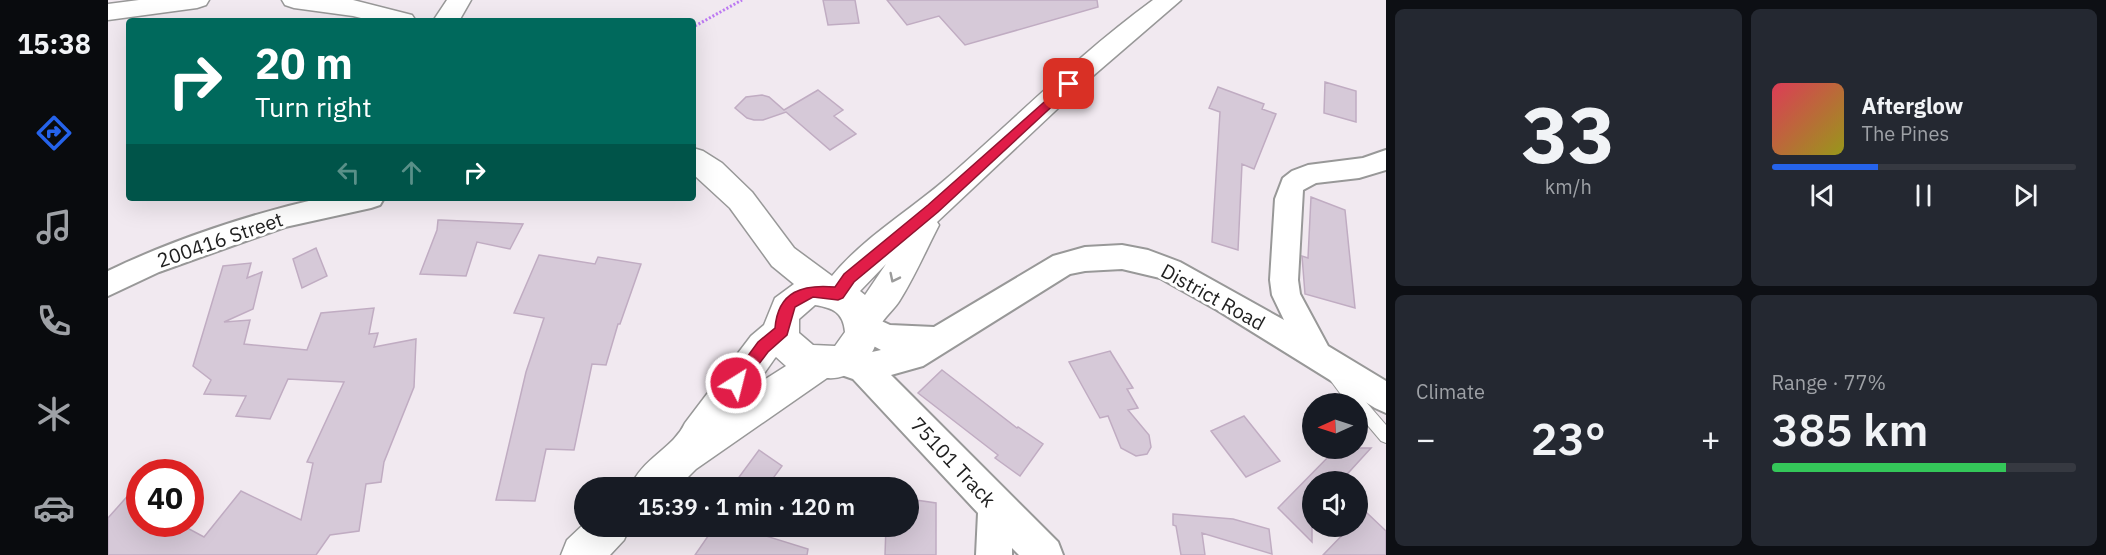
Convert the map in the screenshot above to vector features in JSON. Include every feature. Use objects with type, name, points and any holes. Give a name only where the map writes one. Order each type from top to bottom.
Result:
[{"type":"street","points":[[108,12],[197,0]]},
{"type":"street","points":[[294,0],[354,8],[392,18]]},
{"type":"street","points":[[448,18],[459,0]]},
{"type":"street","points":[[660,477],[682,456],[782,325],[790,302],[813,291],[833,292],[933,208],[1130,27],[1169,0]]},
{"type":"street","points":[[1318,357],[1296,317],[1284,280],[1288,199],[1291,188],[1296,182],[1314,173],[1372,166],[1386,159]]},
{"type":"street","points":[[682,456],[841,364],[855,351],[862,340],[863,323],[859,312],[849,301],[789,262],[766,236],[741,200],[711,171],[696,161]]},
{"type":"street","name":"200416 Street","points":[[108,284],[149,264],[283,216],[356,201]]},
{"type":"street","points":[[863,323],[889,290],[905,256],[933,208]]},
{"type":"street","points":[[766,236],[778,278],[782,325],[792,351],[805,359],[841,364]]},
{"type":"street","name":"District Road","points":[[841,364],[912,356],[1063,264],[1094,258],[1122,257],[1148,262],[1198,283],[1386,399]]},
{"type":"street","points":[[863,323],[886,338],[936,340]]},
{"type":"street","name":"75101 Track","points":[[841,364],[900,404],[996,509],[1045,555]]},
{"type":"street","points":[[994,555],[996,509]]},
{"type":"street","points":[[582,555],[599,537]]},
{"type":"lane","points":[[1318,357],[1386,436]]},
{"type":"path","points":[[696,25],[742,0]]},
{"type":"building","points":[[823,0],[855,0],[859,23],[828,25]]},
{"type":"building","points":[[887,0],[1097,0],[1098,7],[965,45],[939,16],[907,25]]},
{"type":"building","points":[[1325,82],[1356,91],[1356,122],[1324,113]]},
{"type":"building","points":[[1218,87],[1264,104],[1262,109],[1276,114],[1254,169],[1242,164],[1238,250],[1212,242],[1220,112],[1209,108]]},
{"type":"building","points":[[818,90],[843,110],[834,116],[856,134],[830,150],[786,112],[763,120],[754,120],[747,118],[735,108],[746,97],[762,95],[769,97],[784,110]]},
{"type":"building","points":[[1311,197],[1345,210],[1355,308],[1305,294],[1302,256],[1308,258]]},
{"type":"building","points":[[438,220],[523,224],[510,249],[477,242],[466,276],[420,274],[437,230]]},
{"type":"building","points":[[316,248],[327,276],[302,288],[293,259]]},
{"type":"building","points":[[539,255],[595,264],[598,257],[641,264],[620,324],[618,324],[606,365],[592,364],[574,450],[546,449],[535,501],[496,500],[526,372],[544,318],[514,313]]},
{"type":"building","points":[[251,263],[247,278],[262,272],[253,309],[224,322],[250,320],[244,344],[307,350],[321,313],[374,308],[369,334],[378,333],[374,347],[416,339],[414,387],[384,462],[381,482],[366,484],[359,531],[330,535],[316,555],[108,555],[108,518],[126,498],[126,537],[204,537],[241,491],[301,520],[313,463],[307,462],[344,382],[288,379],[270,419],[236,416],[246,396],[204,394],[211,380],[193,366],[223,266]]},
{"type":"building","points":[[1110,351],[1133,388],[1127,389],[1138,408],[1128,410],[1149,435],[1151,447],[1147,454],[1136,456],[1121,448],[1108,416],[1100,418],[1069,362]]},
{"type":"building","points":[[942,370],[1017,428],[1043,444],[1020,476],[995,458],[998,455],[918,393]]},
{"type":"building","points":[[1244,416],[1280,461],[1246,477],[1211,431]]},
{"type":"building","points":[[759,450],[782,466],[774,477],[739,477]]},
{"type":"building","points":[[1326,459],[1361,459],[1350,471],[1314,471]]},
{"type":"building","points":[[1302,484],[1302,532],[1278,508]]},
{"type":"building","points":[[919,500],[936,503],[936,555],[885,555],[886,537],[919,537]]},
{"type":"building","points":[[1173,514],[1233,519],[1269,529],[1272,554],[1202,533],[1205,555],[1181,555],[1176,526],[1173,525]]},
{"type":"building","points":[[1368,514],[1386,531],[1386,555],[1323,555],[1340,537],[1368,537]]},
{"type":"building","points":[[707,537],[769,537],[808,549],[807,555],[695,555]]},
{"type":"route","points":[[736,383],[763,347],[782,331],[783,319],[790,302],[813,291],[838,294],[849,278],[933,208],[1069,84]]}]
